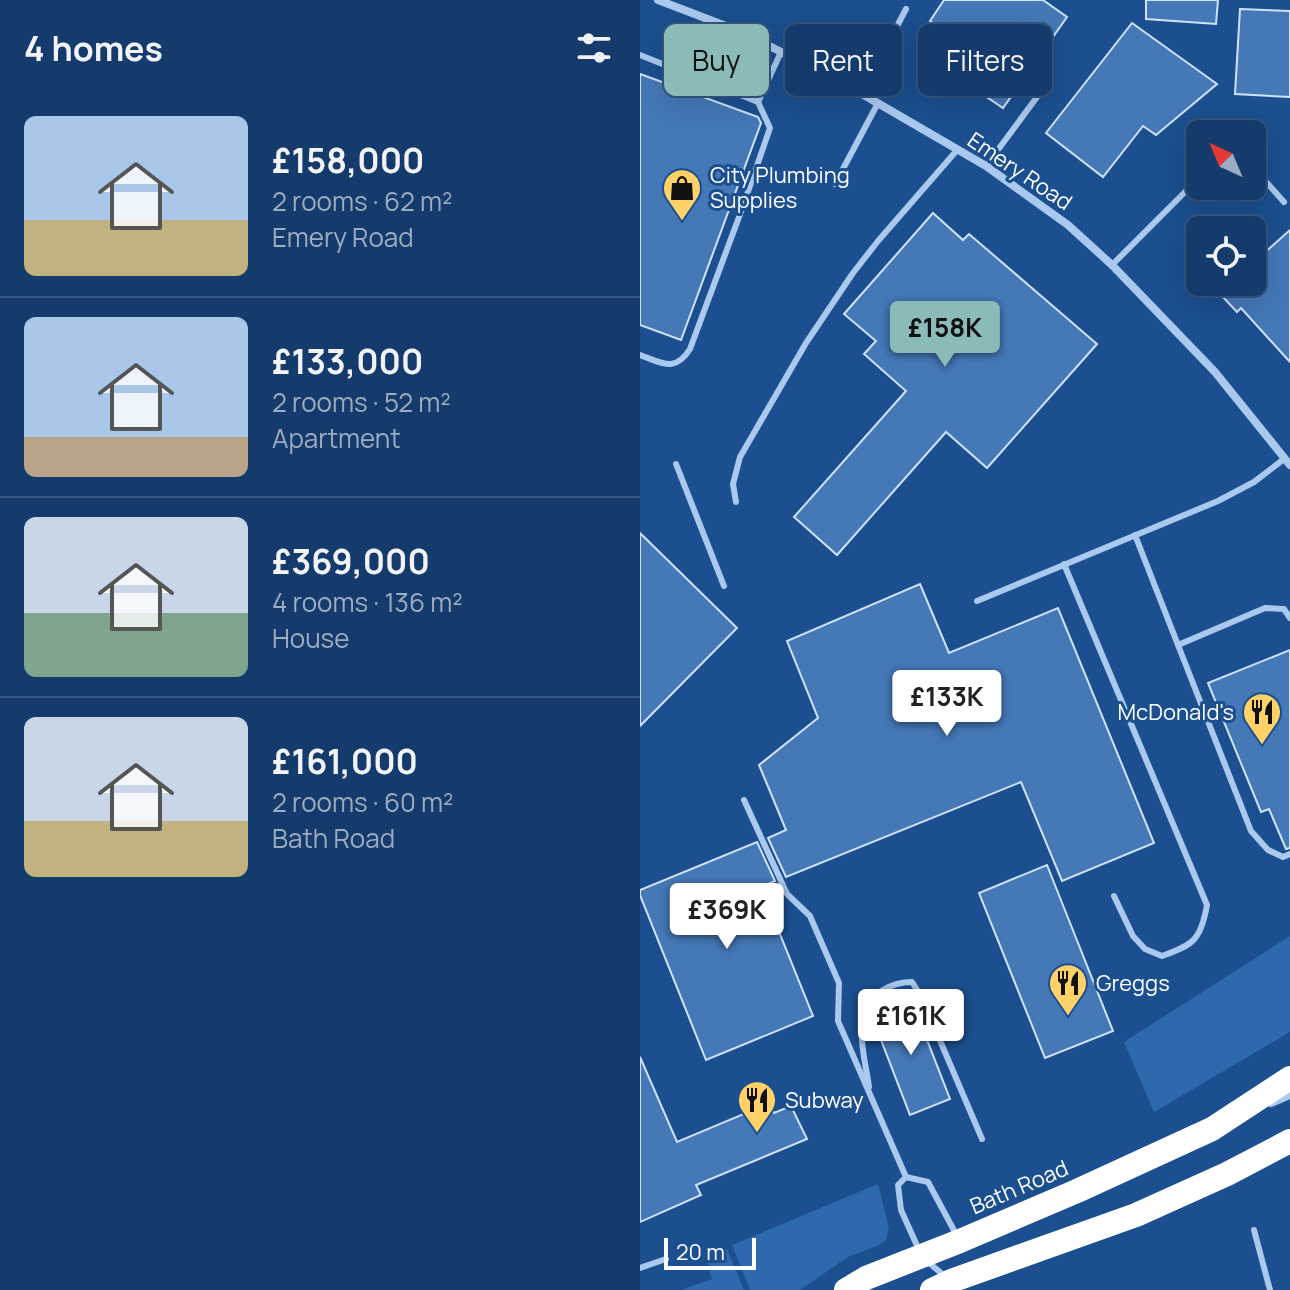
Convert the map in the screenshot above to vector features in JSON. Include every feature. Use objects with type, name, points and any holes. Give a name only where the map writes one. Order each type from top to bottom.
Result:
[{"type":"highway","name":"Bath Road","points":[[846,1290],[866,1278],[1077,1191],[1212,1129],[1290,1078]]},
{"type":"highway","points":[[942,1286],[1136,1215],[1227,1174],[1290,1141]]},
{"type":"street","name":"Emery Road","points":[[658,0],[739,31],[785,54]]},
{"type":"street","name":"Emery Road","points":[[867,96],[986,166],[1068,225],[1112,265],[1215,372],[1288,459]]},
{"type":"street","name":"Bath Road","points":[[1212,1129],[1290,1095]]},
{"type":"lane","points":[[898,24],[906,9]]},
{"type":"lane","points":[[758,102],[781,52]]},
{"type":"lane","points":[[640,55],[758,102],[770,128],[690,349],[685,357],[669,365],[640,355]]},
{"type":"lane","points":[[986,166],[1037,97]]},
{"type":"lane","points":[[835,184],[878,103]]},
{"type":"lane","points":[[736,502],[733,484],[740,457],[806,343],[861,262],[958,149]]},
{"type":"lane","points":[[1266,182],[1284,202]]},
{"type":"lane","points":[[1112,265],[1186,191]]},
{"type":"lane","points":[[977,601],[1218,501],[1288,459]]},
{"type":"lane","points":[[676,464],[724,586]]},
{"type":"lane","points":[[1135,535],[1251,831],[1268,850],[1283,857],[1290,854]]},
{"type":"lane","points":[[1064,564],[1207,905],[1202,928],[1186,948],[1162,956],[1145,949],[1133,936],[1114,896]]},
{"type":"lane","points":[[1178,645],[1265,608],[1284,609],[1290,618]]},
{"type":"lane","points":[[744,800],[787,894],[810,916],[839,983],[838,1021],[906,1177]]},
{"type":"lane","points":[[870,1095],[860,1022],[866,1003],[879,991],[899,982],[912,982],[921,996],[982,1139]]},
{"type":"lane","points":[[906,1177],[928,1182],[960,1241]]},
{"type":"lane","points":[[906,1177],[898,1185],[901,1210],[921,1256],[942,1286]]},
{"type":"lane","points":[[1254,1230],[1270,1290]]},
{"type":"lane","points":[[640,1268],[666,1259]]},
{"type":"shaded area","points":[[1290,936],[1290,1032],[1154,1112],[1124,1042]]},
{"type":"shaded area","points":[[878,1184],[889,1228],[886,1240],[848,1257],[800,1290],[750,1290],[732,1245]]},
{"type":"shaded area","points":[[727,1249],[744,1290],[681,1290],[712,1279],[706,1258]]},
{"type":"building","points":[[944,0],[1043,0],[1067,17],[1052,38],[1052,24],[935,24],[930,21]]},
{"type":"building","points":[[1146,0],[1218,0],[1216,24],[1146,19]]},
{"type":"building","points":[[1240,9],[1290,11],[1290,97],[1235,94]]},
{"type":"building","points":[[1132,23],[1217,84],[1156,135],[1143,126],[1103,177],[1046,133]]},
{"type":"building","name":"City Plumbing Supplies","points":[[640,74],[664,83],[664,96],[700,96],[758,117],[761,123],[681,340],[640,325]]},
{"type":"building","points":[[985,96],[1011,96],[1003,108]]},
{"type":"building","points":[[933,213],[963,240],[969,234],[1097,344],[987,468],[946,432],[837,555],[794,517],[906,391],[864,354],[876,341],[844,314]]},
{"type":"building","points":[[1290,230],[1290,362],[1241,308],[1237,312],[1222,296],[1266,296],[1266,251]]},
{"type":"building","points":[[640,533],[737,628],[640,726]]},
{"type":"building","points":[[920,584],[949,653],[1058,608],[1154,843],[1062,881],[1021,782],[786,877],[768,838],[786,830],[759,765],[818,718],[787,641]]},
{"type":"building","name":"McDonald's","points":[[1290,650],[1290,848],[1286,849],[1269,809],[1261,812],[1208,683]]},
{"type":"building","points":[[757,842],[775,881],[761,887],[813,1016],[706,1060],[640,890]]},
{"type":"building","points":[[1047,865],[1113,1031],[1045,1058],[979,893]]},
{"type":"building","points":[[910,996],[950,1099],[910,1115],[876,1027],[886,1023],[880,1008]]},
{"type":"building","points":[[640,1057],[677,1142],[770,1103],[774,1113],[791,1106],[807,1139],[696,1185],[701,1195],[640,1222]]},
{"type":"place","name":"City Plumbing Supplies","points":[[682,222]]},
{"type":"place","name":"McDonald's","points":[[1262,746]]},
{"type":"place","name":"Greggs","points":[[1068,1017]]},
{"type":"place","name":"Subway","points":[[757,1134]]}]
